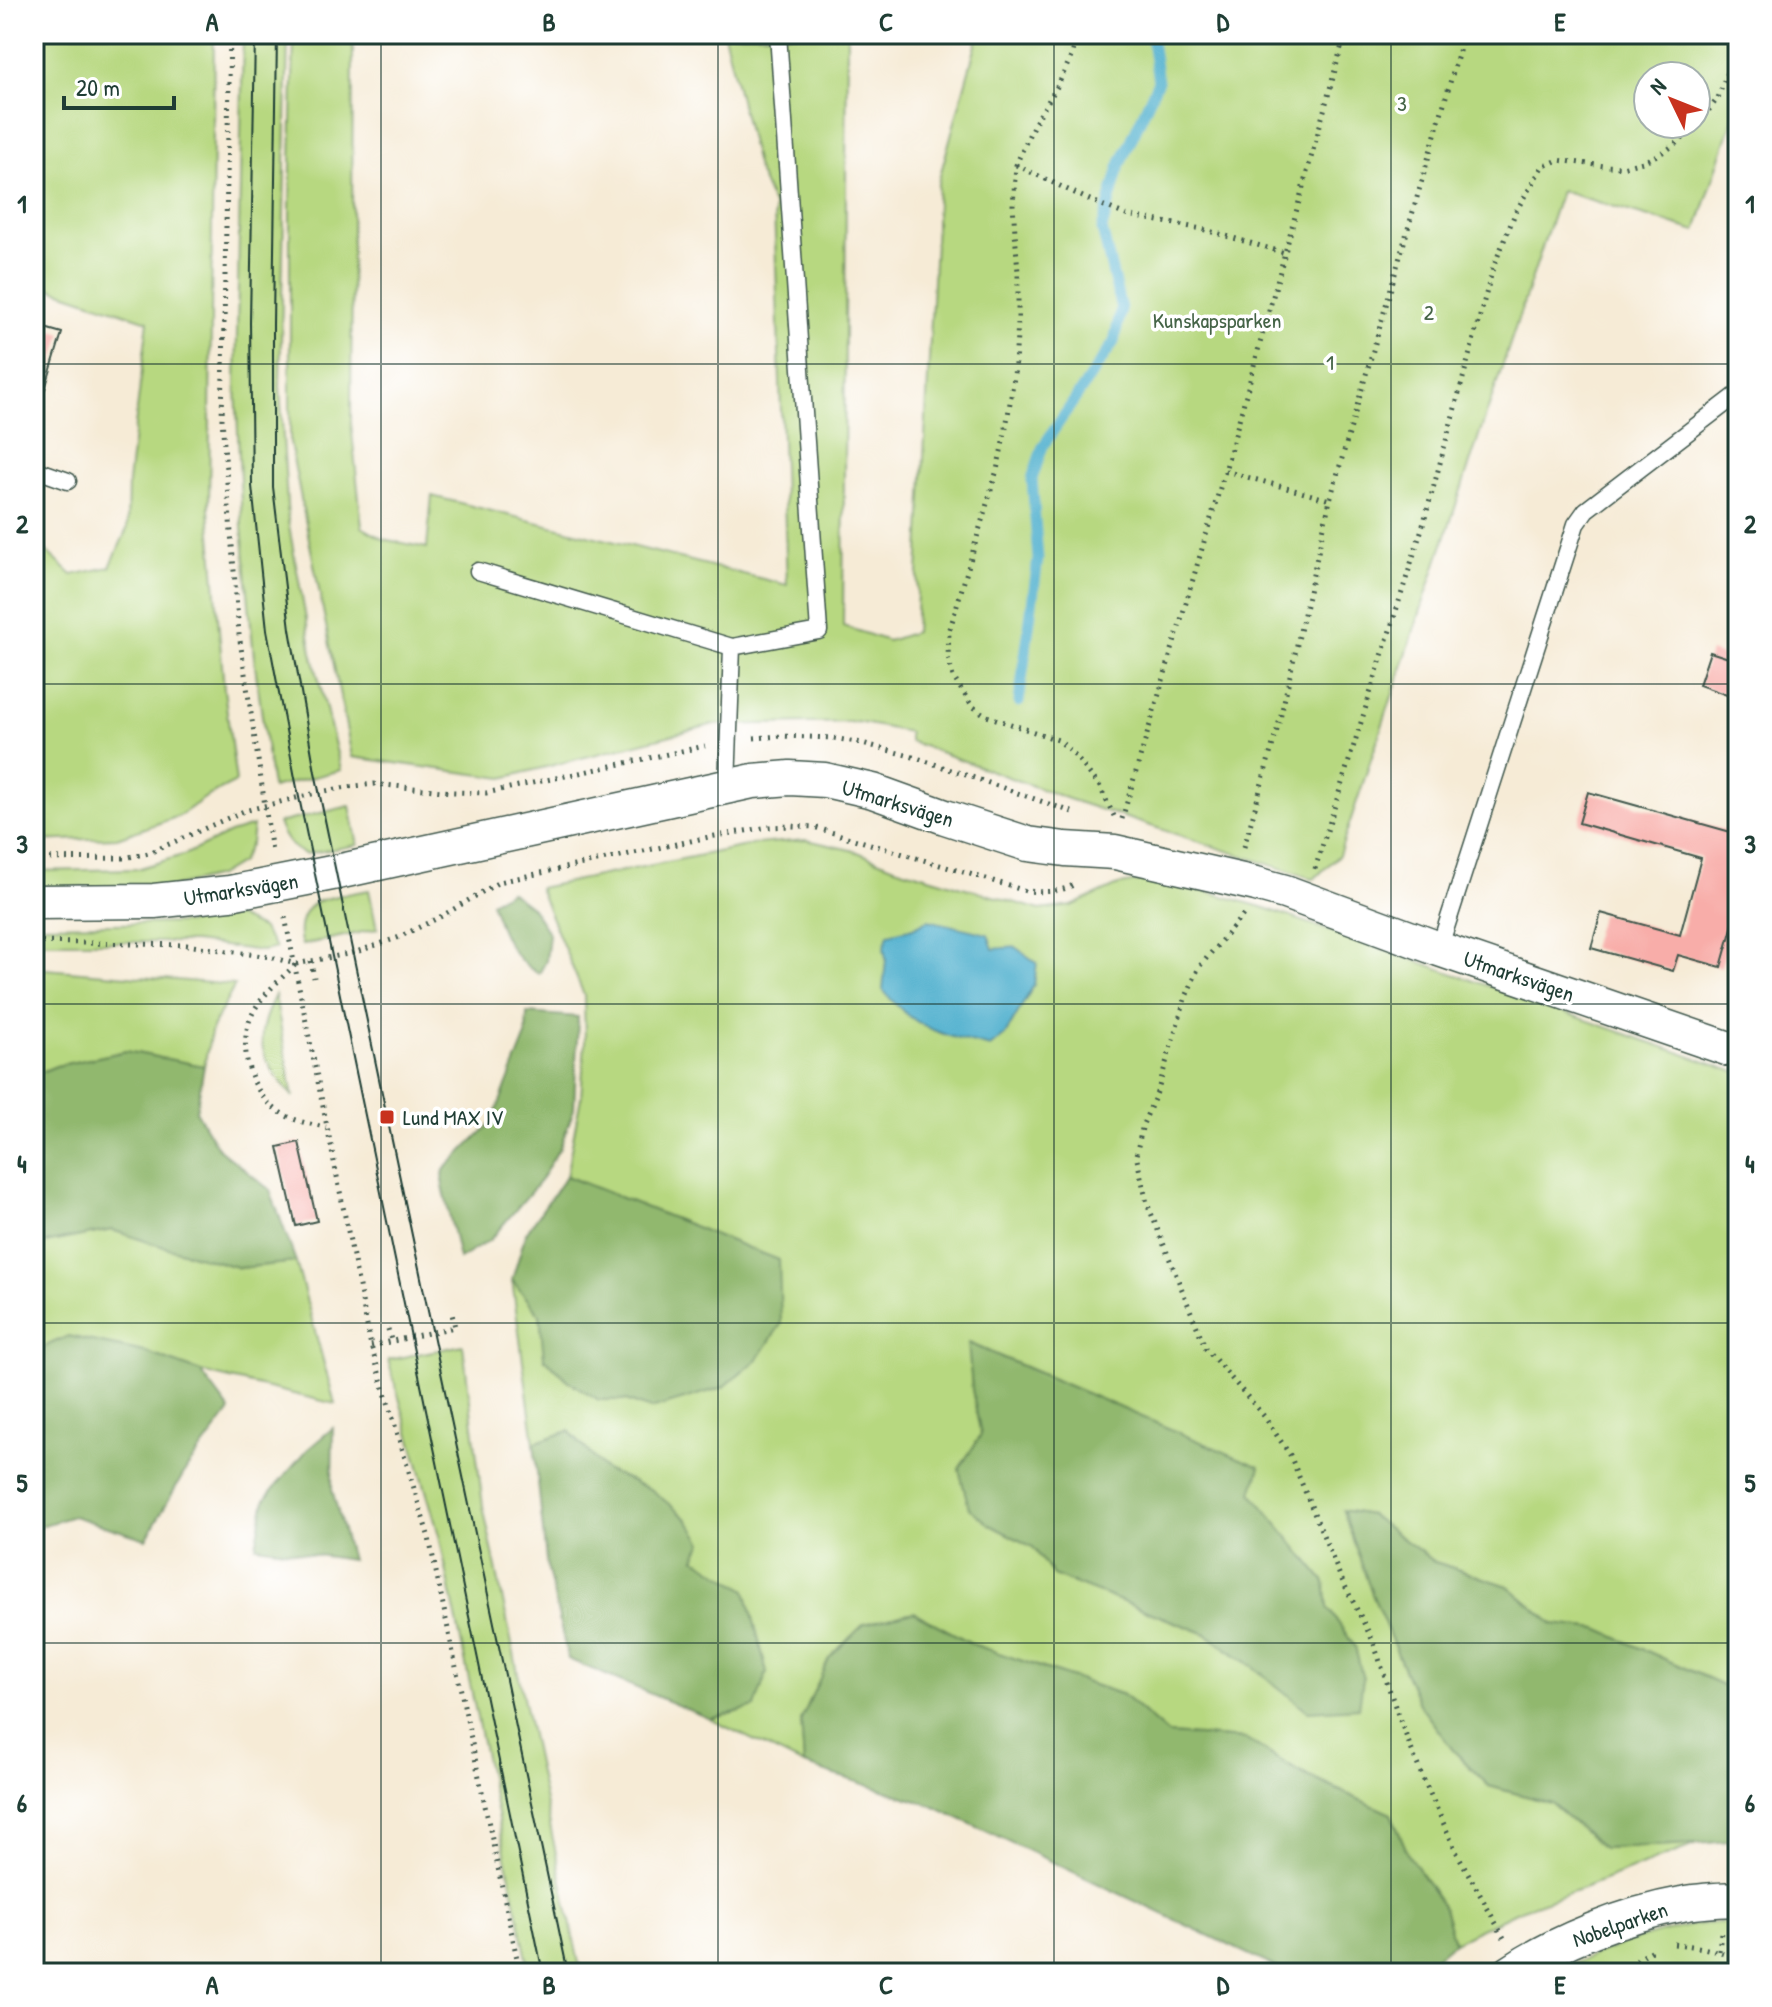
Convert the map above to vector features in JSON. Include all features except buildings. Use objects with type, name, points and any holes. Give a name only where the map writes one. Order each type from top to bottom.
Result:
[{"type":"street","name":"Utmarksvägen","points":[[34,902],[166,900],[230,893],[753,781],[790,778],[825,780],[873,791],[1028,844],[1115,852],[1285,892],[1439,949],[1738,1052]]},
{"type":"street","name":"Nobelparken","points":[[1515,1970],[1589,1932],[1648,1912],[1683,1903],[1738,1899]]},
{"type":"lane","points":[[478,571],[732,647],[819,631],[778,34]]},
{"type":"lane","points":[[1439,949],[1576,524],[1586,510],[1738,394]]},
{"type":"lane","points":[[34,469],[68,481]]},
{"type":"lane","points":[[727,786],[732,647]]},
{"type":"path","points":[[230,34],[222,419],[239,634],[278,884],[371,1346],[429,1538],[520,1973]]},
{"type":"path","points":[[1077,34],[1072,55],[1033,126],[1016,165],[1013,205],[1018,323],[1014,377],[997,470],[949,632],[948,657],[953,677],[972,706],[987,716],[1058,740],[1070,750],[1099,785],[1120,828],[1225,471],[1345,34]]},
{"type":"path","points":[[1464,34],[1330,500],[1246,881],[1248,908],[1199,967],[1185,999],[1158,1090],[1143,1124],[1136,1155],[1147,1203],[1206,1349],[1264,1416],[1290,1455],[1340,1576],[1373,1641],[1422,1776],[1515,1970]]},
{"type":"path","points":[[1303,899],[1424,522],[1493,268],[1516,211],[1542,167],[1558,160],[1622,167],[1643,162],[1667,150],[1693,131],[1718,98],[1738,41]]},
{"type":"path","points":[[1016,165],[1126,215],[1202,229],[1285,253]]},
{"type":"path","points":[[1225,471],[1330,500]]},
{"type":"path","points":[[34,859],[124,858],[149,853],[222,819],[265,805]]},
{"type":"path","points":[[34,942],[186,945],[270,957],[296,964],[353,953],[397,938],[499,882],[769,827],[814,827],[1026,891],[1046,892],[1066,888],[1105,869],[1115,852]]},
{"type":"path","points":[[311,961],[314,978]]},
{"type":"path","points":[[296,964],[265,996],[250,1017],[244,1042],[245,1061],[259,1090],[273,1108],[300,1122],[326,1127]]},
{"type":"path","points":[[371,1346],[455,1327],[452,1314]]},
{"type":"path","points":[[388,1329],[391,1340]]},
{"type":"path","points":[[1616,1973],[1644,1954],[1674,1944],[1708,1949],[1737,1960],[1731,1973]]},
{"type":"green space","points":[[34,34],[214,34],[209,510],[224,689],[236,782],[206,797],[179,816],[117,838],[34,841],[34,502],[44,549],[72,575],[110,567],[127,529],[128,482],[148,321],[34,283]]},
{"type":"green space","points":[[243,34],[288,34],[280,386],[288,521],[312,652],[341,770],[272,788],[254,658],[242,527],[236,385]]},
{"type":"green space","name":"Kunskapsparken","points":[[294,34],[353,34],[351,423],[362,527],[383,539],[427,548],[432,496],[787,585],[774,207],[757,169],[724,34],[847,34],[843,626],[888,641],[915,632],[938,183],[979,34],[1738,34],[1738,104],[1696,231],[1561,191],[1339,855],[1314,879],[1074,801],[909,741],[909,732],[857,722],[711,725],[503,778],[352,757],[290,443]]},
{"type":"green space","points":[[350,806],[358,845],[305,854],[288,842],[278,823]]},
{"type":"green space","points":[[253,826],[251,843],[241,862],[218,876],[163,889],[34,887],[34,871],[137,869],[186,854],[230,833]]},
{"type":"green space","points":[[807,840],[855,851],[895,867],[1040,910],[1072,906],[1116,886],[1146,880],[1209,892],[1265,908],[1738,1073],[1738,1692],[1598,1629],[1553,1624],[1508,1586],[1435,1562],[1370,1515],[1343,1511],[1372,1594],[1419,1704],[1453,1750],[1489,1786],[1551,1803],[1603,1848],[1697,1844],[1520,1910],[1454,1942],[1444,1908],[1409,1856],[1391,1814],[1301,1773],[1246,1739],[1168,1734],[1123,1695],[975,1645],[913,1612],[801,1720],[804,1765],[710,1719],[755,1707],[695,1558],[652,1490],[605,1470],[569,1431],[534,1443],[512,1280],[540,1315],[545,1359],[599,1400],[626,1400],[651,1409],[778,1260],[566,1176],[581,1097],[584,995],[539,888],[756,844]],"holes":[[[969,1343],[1259,1467],[1251,1493],[1325,1582],[1328,1608],[1355,1647],[1252,1666],[1206,1634],[1053,1575],[1033,1547],[990,1525],[959,1469],[981,1435],[972,1389]]]},
{"type":"green space","points":[[369,890],[377,929],[302,945],[301,923],[305,912],[313,904],[331,897]]},
{"type":"green space","points":[[510,891],[532,908],[549,934],[546,961],[539,974],[514,952],[503,934],[491,902]]},
{"type":"green space","points":[[235,916],[261,928],[276,948],[262,951],[194,942],[34,942],[34,925],[188,923]]},
{"type":"green space","points":[[34,968],[235,985],[212,1028],[204,1066],[126,1051],[56,1066],[34,1075]]},
{"type":"green space","points":[[275,995],[293,1097],[273,1071],[263,1049],[263,1026]]},
{"type":"green space","points":[[527,1013],[578,1017],[574,1109],[560,1147],[540,1181],[490,1240],[459,1259],[442,1181],[444,1170],[492,1122],[526,1036]]},
{"type":"green space","points":[[126,1051],[204,1066],[196,1111],[218,1148],[270,1190],[296,1262],[240,1268],[112,1230],[34,1245],[34,1075],[56,1066]]},
{"type":"green space","points":[[566,1176],[779,1260],[781,1324],[758,1359],[724,1387],[651,1409],[626,1400],[599,1400],[570,1382],[544,1358],[540,1315],[512,1280],[526,1233]]},
{"type":"green space","points":[[112,1230],[240,1268],[296,1262],[335,1404],[201,1372],[145,1352],[34,1351],[34,1245]]},
{"type":"green space","points":[[68,1336],[145,1352],[201,1372],[230,1411],[187,1468],[146,1539],[73,1516],[34,1528],[34,1351]]},
{"type":"green space","points":[[968,1343],[1260,1467],[1252,1493],[1325,1582],[1328,1608],[1355,1647],[1363,1679],[1359,1708],[1308,1711],[1206,1634],[1053,1575],[1033,1547],[990,1525],[969,1508],[959,1469],[981,1435],[972,1389]]},
{"type":"green space","points":[[463,1345],[483,1506],[581,1973],[530,1973],[439,1535],[388,1360]]},
{"type":"green space","points":[[333,1428],[332,1489],[351,1560],[256,1546],[265,1499],[307,1450]]},
{"type":"green space","points":[[569,1431],[605,1470],[652,1490],[687,1519],[703,1542],[695,1558],[746,1590],[767,1672],[755,1707],[710,1719],[568,1659],[546,1561],[534,1443]]},
{"type":"green space","points":[[1343,1510],[1370,1515],[1435,1562],[1508,1586],[1553,1624],[1598,1629],[1738,1692],[1738,1840],[1603,1848],[1551,1803],[1489,1786],[1453,1750],[1419,1704],[1372,1594]]},
{"type":"green space","points":[[913,1612],[975,1645],[1123,1695],[1168,1734],[1246,1739],[1301,1773],[1391,1814],[1409,1856],[1444,1908],[1454,1942],[1417,1973],[1288,1973],[933,1806],[804,1765],[801,1720],[829,1658],[864,1624]]},
{"type":"green space","points":[[1738,1921],[1738,1973],[1554,1973],[1654,1935],[1695,1925]]},
{"type":"water","points":[[928,920],[988,934],[993,949],[1015,947],[1037,963],[1034,985],[1005,1035],[990,1047],[931,1029],[906,1014],[883,990],[884,948],[888,934],[913,928]]},
{"type":"waterway","points":[[1019,702],[1038,559],[1032,479],[1043,446],[1114,342],[1121,309],[1102,229],[1119,167],[1158,81],[1151,34]]},
{"type":"tram line","points":[[255,34],[250,323],[252,486],[267,630],[543,1973]]},
{"type":"tram line","points":[[277,34],[273,487],[290,629],[315,772],[568,1973]]},
{"type":"place","name":"Lund MAX IV","points":[[387,1117]]},
{"type":"park label","name":"3","points":[[1402,103]]},
{"type":"park label","name":"2","points":[[1429,312]]},
{"type":"park label","name":"1","points":[[1330,362]]}]
